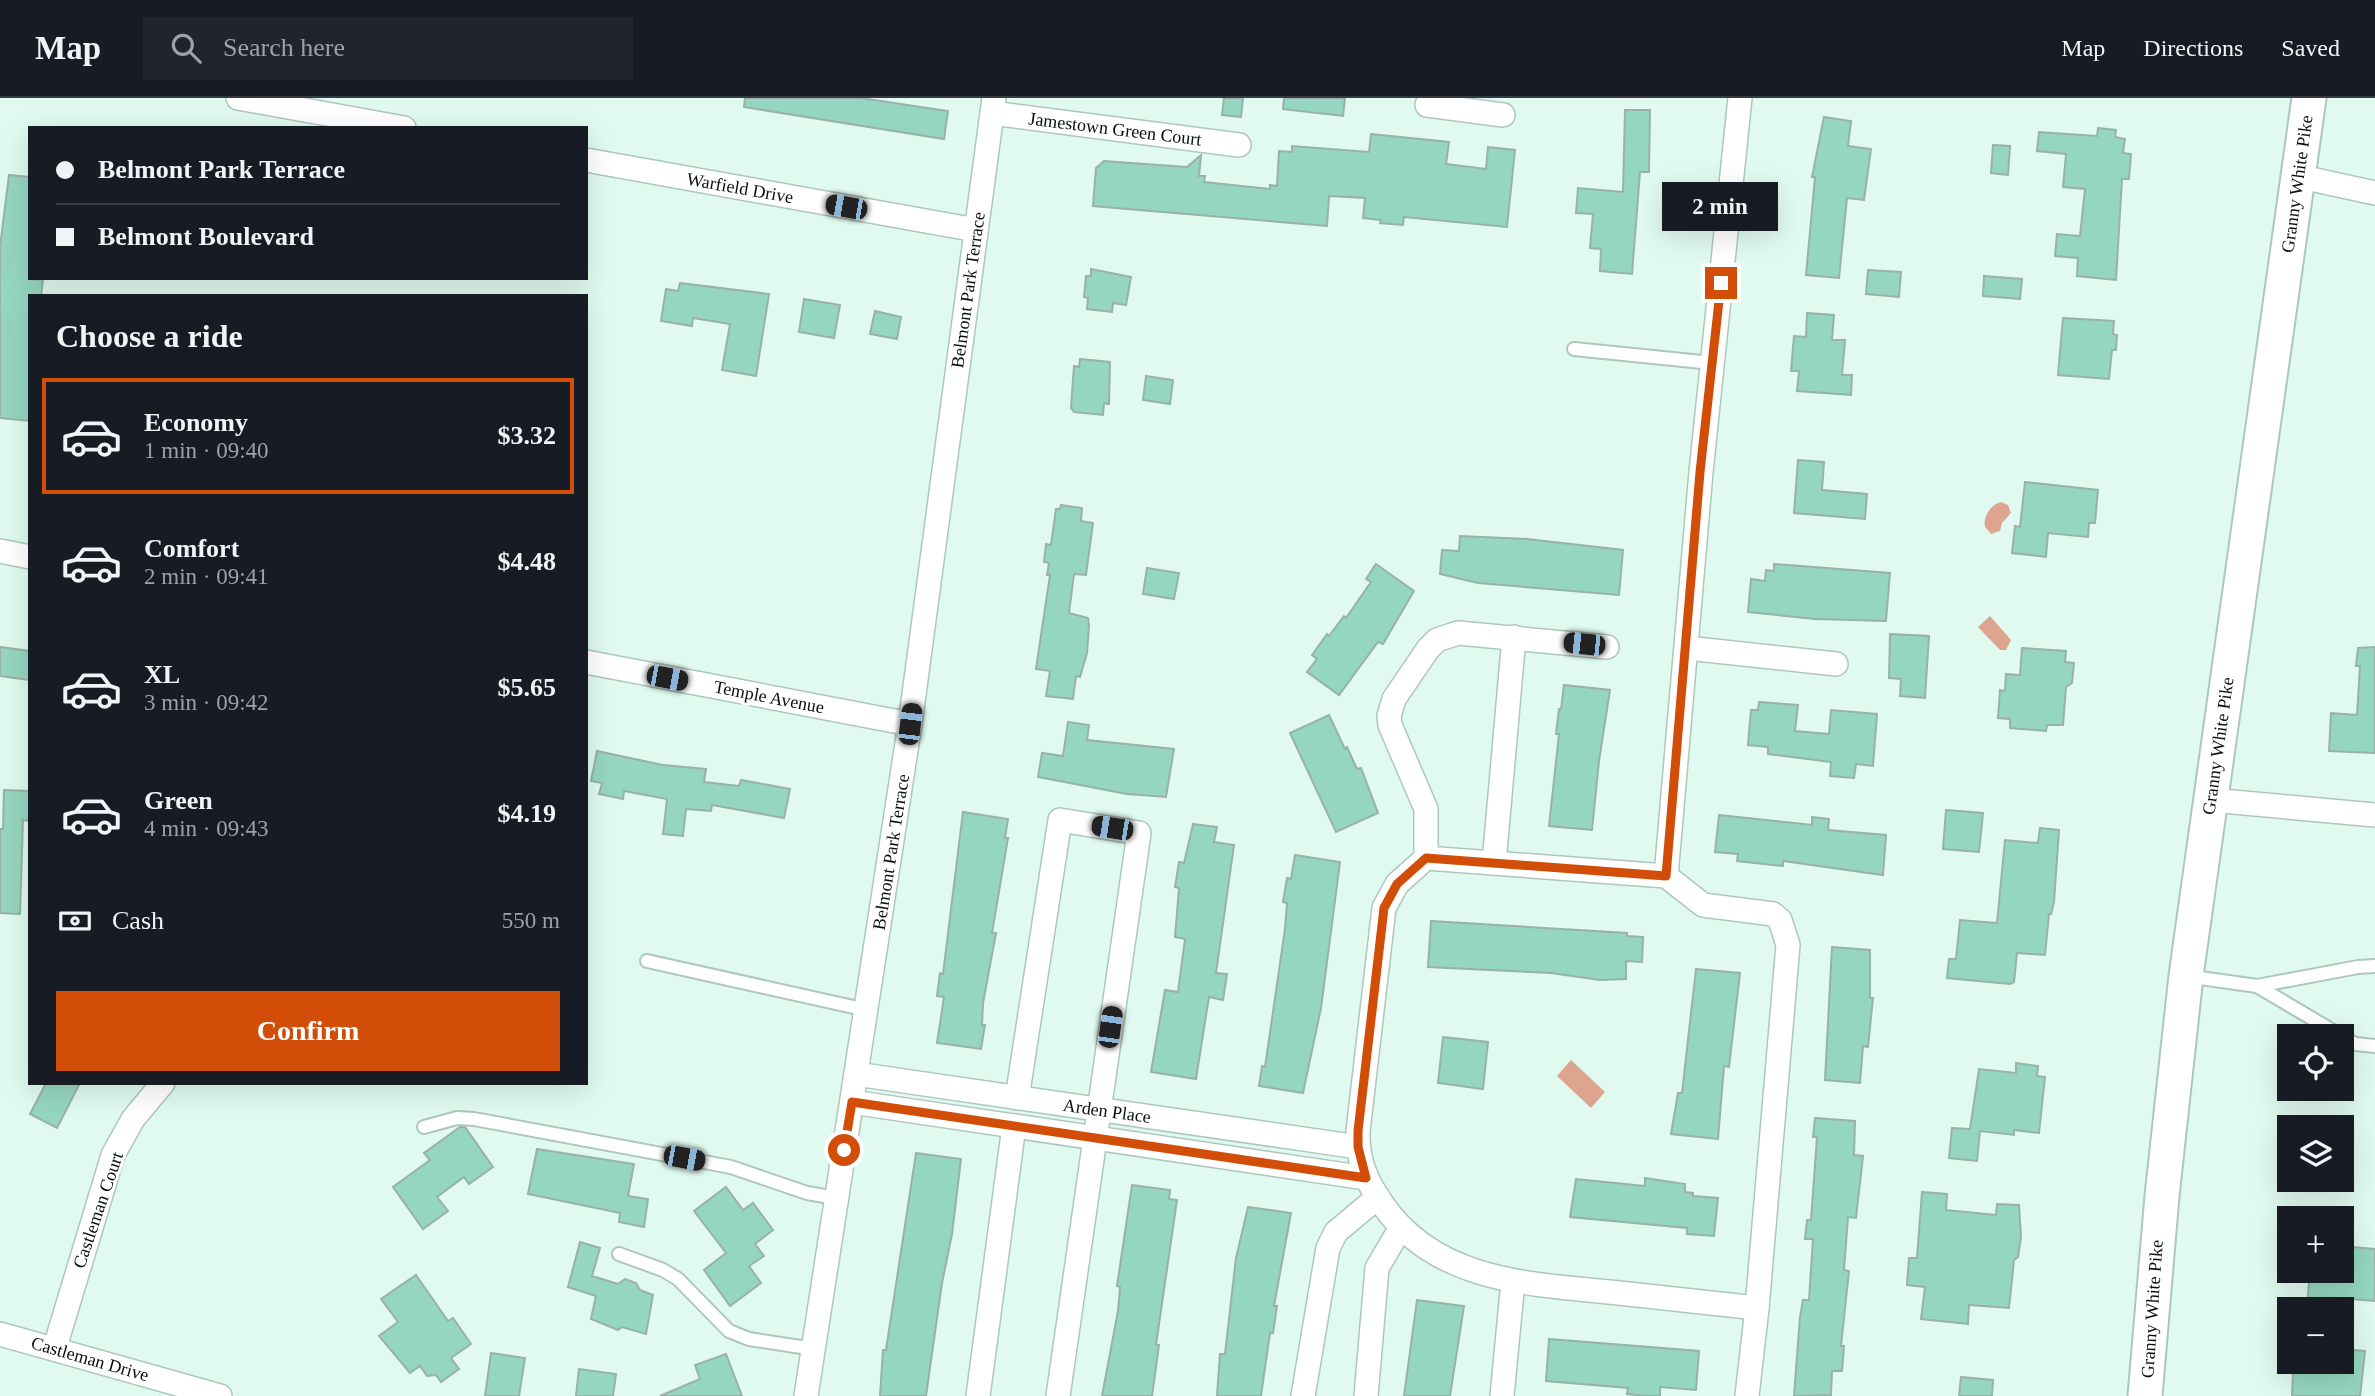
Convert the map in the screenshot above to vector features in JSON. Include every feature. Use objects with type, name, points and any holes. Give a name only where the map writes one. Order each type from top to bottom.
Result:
[{"type":"main road","name":"Granny White Pike","points":[[2145,1396],[2163,1184],[2186,976],[2309,98]]},
{"type":"street","points":[[238,98],[393,126]]},
{"type":"street","points":[[1666,876],[1712,363],[1740,98]]},
{"type":"street","points":[[1427,105],[1470,104],[1503,115]]},
{"type":"street","name":"Jamestown Green Court","points":[[993,106],[1239,145]]},
{"type":"street","name":"Belmont Park Terrace","points":[[806,1396],[910,724],[993,106]]},
{"type":"street","name":"Warfield Drive","points":[[588,160],[976,230]]},
{"type":"street","points":[[2297,176],[2375,193]]},
{"type":"street","points":[[0,551],[28,557]]},
{"type":"street","points":[[1426,858],[1426,810],[1390,724],[1390,708],[1428,649],[1437,640],[1458,633],[1607,647]]},
{"type":"street","points":[[1494,863],[1514,637]]},
{"type":"street","points":[[1687,648],[1836,664]]},
{"type":"street","name":"Temple Avenue","points":[[588,662],[910,724]]},
{"type":"street","points":[[2211,800],[2375,815]]},
{"type":"street","points":[[1017,1098],[1060,820],[1139,833],[1058,1396]]},
{"type":"street","points":[[1747,1396],[1757,1308],[1787,959],[1786,932],[1780,920],[1773,914],[1703,905],[1666,876],[1426,858],[1397,884],[1384,908],[1358,1147],[1366,1178],[1400,1229],[1459,1265],[1513,1281],[1757,1308]]},
{"type":"street","name":"Arden Place","points":[[856,1074],[1358,1147]]},
{"type":"street","name":"Castleman Court","points":[[55,1347],[113,1155],[133,1119],[161,1085]]},
{"type":"street","name":"Arden Place","points":[[852,1102],[1366,1178]]},
{"type":"street","points":[[978,1396],[1014,1126]]},
{"type":"street","points":[[1303,1396],[1328,1248],[1336,1232],[1378,1197]]},
{"type":"street","points":[[1366,1396],[1377,1268],[1400,1229]]},
{"type":"street","points":[[1502,1396],[1513,1281]]},
{"type":"street","name":"Castleman Drive","points":[[0,1334],[55,1347],[220,1396]]},
{"type":"lane","points":[[1574,349],[1712,363]]},
{"type":"lane","points":[[647,961],[867,1010]]},
{"type":"lane","points":[[2186,976],[2256,986],[2375,966]]},
{"type":"lane","points":[[2256,986],[2355,1044],[2375,1046]]},
{"type":"lane","points":[[424,1127],[457,1118],[474,1119],[731,1167],[764,1175],[807,1193],[836,1198]]},
{"type":"lane","points":[[619,1254],[663,1270],[678,1279],[718,1320],[740,1336],[814,1349]]},
{"type":"shaded area","points":[[2001,502],[2008,505],[2011,513],[2002,523],[2000,531],[1991,534],[1985,527],[1986,515]]},
{"type":"shaded area","points":[[1990,616],[2011,640],[2006,650],[2000,650],[1978,627]]},
{"type":"shaded area","points":[[1571,1060],[1605,1092],[1591,1108],[1557,1076]]},
{"type":"building","points":[[745,98],[861,98],[948,111],[944,139],[744,107]]},
{"type":"building","points":[[1224,98],[1243,98],[1241,117],[1222,115]]},
{"type":"building","points":[[1284,98],[1345,98],[1343,116],[1283,109]]},
{"type":"building","points":[[1625,110],[1650,110],[1649,172],[1640,172],[1632,274],[1600,271],[1601,249],[1590,248],[1593,214],[1576,213],[1578,188],[1623,192]]},
{"type":"building","points":[[1824,117],[1851,121],[1848,146],[1871,149],[1864,200],[1847,198],[1839,278],[1806,275],[1815,177],[1812,177]]},
{"type":"building","points":[[2098,128],[2116,130],[2115,137],[2125,139],[2123,153],[2131,154],[2129,179],[2122,179],[2116,280],[2077,276],[2078,258],[2055,256],[2057,234],[2080,236],[2085,189],[2063,187],[2066,154],[2037,151],[2039,132],[2097,136]]},
{"type":"building","points":[[1371,134],[1449,142],[1446,164],[1486,169],[1488,147],[1515,150],[1507,227],[1404,217],[1403,225],[1380,223],[1381,220],[1363,218],[1365,198],[1329,196],[1327,226],[1093,206],[1096,168],[1104,161],[1187,167],[1201,155],[1199,176],[1205,176],[1204,182],[1270,189],[1270,185],[1277,186],[1279,151],[1292,152],[1292,146],[1369,152]]},
{"type":"building","points":[[1993,145],[2010,146],[2008,175],[1991,173]]},
{"type":"building","points":[[9,175],[28,177],[28,280],[43,280],[41,294],[28,294],[28,421],[0,418],[0,247]]},
{"type":"building","points":[[1091,269],[1131,277],[1126,305],[1113,303],[1112,312],[1087,309],[1088,298],[1084,297],[1086,276],[1091,276]]},
{"type":"building","points":[[1868,270],[1901,272],[1899,297],[1866,294]]},
{"type":"building","points":[[1984,276],[2022,279],[2020,299],[1983,296]]},
{"type":"building","points":[[680,283],[769,294],[756,376],[722,370],[730,324],[693,318],[692,326],[661,321],[666,289],[678,291]]},
{"type":"building","points":[[804,299],[840,305],[834,338],[799,332]]},
{"type":"building","points":[[875,311],[901,317],[897,339],[870,334]]},
{"type":"building","points":[[1807,313],[1834,315],[1832,340],[1845,340],[1842,375],[1852,375],[1851,395],[1797,391],[1799,371],[1791,371],[1794,336],[1806,337]]},
{"type":"building","points":[[2063,318],[2114,321],[2116,350],[2112,350],[2109,379],[2058,375]]},
{"type":"building","points":[[1080,359],[1110,362],[1109,404],[1104,403],[1103,415],[1074,412],[1071,408],[1074,366],[1079,367]]},
{"type":"building","points":[[1146,376],[1173,380],[1170,404],[1143,400]]},
{"type":"building","points":[[1798,460],[1824,462],[1822,490],[1867,494],[1865,519],[1794,513]]},
{"type":"building","points":[[2025,482],[2098,490],[2095,523],[2089,523],[2088,537],[2048,533],[2046,557],[2012,553],[2015,526],[2020,527]]},
{"type":"building","points":[[1061,505],[1082,508],[1081,521],[1093,523],[1086,575],[1074,574],[1069,613],[1088,618],[1089,626],[1087,653],[1080,677],[1076,676],[1073,699],[1046,696],[1050,671],[1036,669],[1050,575],[1047,575],[1049,563],[1044,562],[1046,544],[1051,545],[1056,509],[1060,509]]},
{"type":"building","points":[[1460,536],[1527,539],[1623,550],[1619,595],[1478,583],[1440,574],[1442,550],[1459,551]]},
{"type":"building","points":[[1376,564],[1414,591],[1383,644],[1378,642],[1339,695],[1307,672],[1317,659],[1312,655],[1327,634],[1329,636],[1344,616],[1346,618],[1371,582],[1366,579]]},
{"type":"building","points":[[1774,564],[1890,573],[1886,621],[1815,619],[1748,612],[1751,579],[1765,581],[1766,570],[1774,571]]},
{"type":"building","points":[[1147,568],[1179,573],[1174,599],[1143,594]]},
{"type":"building","points":[[1890,634],[1929,636],[1925,698],[1900,696],[1901,679],[1889,678]]},
{"type":"building","points":[[0,647],[28,651],[28,680],[0,676]]},
{"type":"building","points":[[2375,647],[2375,753],[2329,751],[2331,713],[2357,715],[2360,666],[2356,666],[2358,648]]},
{"type":"building","points":[[2022,648],[2066,651],[2065,662],[2074,663],[2072,683],[2066,687],[2063,725],[2047,725],[2046,731],[2010,728],[2010,719],[1998,718],[2000,690],[2005,691],[2006,674],[2020,675]]},
{"type":"building","points":[[1564,685],[1610,690],[1592,830],[1549,826],[1559,734],[1556,734]]},
{"type":"building","points":[[1759,702],[1798,705],[1795,731],[1829,734],[1831,710],[1877,714],[1873,766],[1856,764],[1854,778],[1830,776],[1831,762],[1768,754],[1768,747],[1748,745],[1751,710],[1758,710]]},
{"type":"building","points":[[1329,715],[1357,769],[1361,768],[1378,813],[1336,832],[1290,733]]},
{"type":"building","points":[[1068,722],[1089,725],[1087,740],[1174,749],[1166,797],[1127,794],[1038,777],[1042,753],[1063,756]]},
{"type":"building","points":[[597,751],[663,765],[706,769],[704,782],[739,786],[741,780],[790,789],[784,818],[712,805],[711,811],[686,809],[683,836],[663,834],[667,799],[624,791],[623,799],[599,794],[602,783],[591,781]]},
{"type":"building","points":[[4,790],[28,791],[28,821],[23,820],[20,914],[0,913],[0,829],[3,829]]},
{"type":"building","points":[[1946,810],[1983,813],[1979,852],[1943,849]]},
{"type":"building","points":[[963,812],[1008,819],[1005,838],[1008,838],[992,933],[996,933],[983,1003],[982,1025],[985,1025],[981,1049],[937,1043],[944,997],[937,996],[940,973],[943,974]]},
{"type":"building","points":[[1719,815],[1812,825],[1812,817],[1829,819],[1828,830],[1886,835],[1883,875],[1783,861],[1783,866],[1737,861],[1738,854],[1715,852]]},
{"type":"building","points":[[1193,824],[1217,827],[1214,842],[1234,845],[1216,973],[1227,974],[1223,1000],[1209,997],[1196,1079],[1151,1072],[1165,990],[1178,992],[1185,939],[1175,937],[1179,888],[1175,887],[1179,862],[1184,863]]},
{"type":"building","points":[[2040,828],[2059,830],[2054,902],[2049,914],[2045,955],[2017,953],[2014,982],[2010,984],[1947,978],[1949,959],[1956,959],[1960,920],[1997,923],[2005,840],[2038,843]]},
{"type":"building","points":[[1295,855],[1340,862],[1321,1008],[1303,1093],[1259,1086],[1262,1066],[1265,1067],[1285,929],[1287,903],[1283,902]]},
{"type":"building","points":[[1431,921],[1627,933],[1627,936],[1643,937],[1642,962],[1626,961],[1626,979],[1600,980],[1551,973],[1428,967]]},
{"type":"building","points":[[1832,947],[1870,950],[1870,998],[1873,998],[1868,1047],[1863,1046],[1860,1083],[1825,1080]]},
{"type":"building","points":[[1696,969],[1740,973],[1729,1067],[1724,1066],[1718,1139],[1671,1134],[1678,1093],[1682,1093]]},
{"type":"building","points":[[1443,1037],[1488,1042],[1483,1089],[1438,1083]]},
{"type":"building","points":[[2016,1063],[2038,1066],[2037,1076],[2045,1077],[2039,1133],[2014,1130],[2014,1135],[1980,1131],[1977,1161],[1949,1158],[1952,1128],[1970,1129],[1979,1069],[2016,1073]]},
{"type":"building","points":[[45,1085],[79,1085],[57,1128],[30,1114]]},
{"type":"building","points":[[1815,1118],[1855,1121],[1854,1155],[1863,1156],[1856,1218],[1848,1217],[1844,1270],[1849,1271],[1841,1346],[1844,1346],[1842,1371],[1832,1371],[1831,1395],[1794,1396],[1800,1317],[1803,1300],[1809,1300],[1813,1239],[1805,1239],[1807,1220],[1811,1220],[1817,1137],[1813,1137]]},
{"type":"building","points":[[460,1127],[465,1127],[493,1167],[469,1184],[464,1177],[437,1197],[448,1211],[423,1229],[393,1187],[430,1160],[424,1153]]},
{"type":"building","points":[[537,1149],[634,1164],[628,1196],[648,1199],[644,1227],[619,1222],[620,1213],[528,1194]]},
{"type":"building","points":[[916,1153],[961,1159],[952,1234],[942,1283],[926,1396],[880,1396],[883,1350],[886,1350]]},
{"type":"building","points":[[1645,1178],[1685,1184],[1685,1192],[1693,1193],[1693,1196],[1718,1198],[1714,1236],[1687,1234],[1687,1228],[1570,1217],[1576,1179],[1645,1186]]},
{"type":"building","points":[[1132,1185],[1170,1190],[1169,1199],[1177,1200],[1156,1345],[1159,1345],[1152,1396],[1102,1396],[1118,1311],[1120,1287],[1117,1286]]},
{"type":"building","points":[[726,1187],[743,1210],[753,1203],[773,1230],[755,1244],[764,1256],[749,1266],[761,1283],[730,1306],[704,1270],[726,1253],[694,1211]]},
{"type":"building","points":[[1922,1192],[1947,1194],[1946,1210],[1996,1215],[1997,1204],[2019,1205],[2021,1237],[2018,1257],[2014,1260],[2009,1308],[1969,1305],[1968,1324],[1921,1319],[1925,1287],[1907,1285],[1909,1258],[1917,1258]]},
{"type":"building","points":[[1248,1207],[1291,1213],[1274,1306],[1277,1306],[1273,1333],[1270,1333],[1261,1396],[1217,1396],[1220,1354],[1225,1354],[1236,1258]]},
{"type":"building","points":[[580,1242],[600,1248],[592,1276],[618,1284],[625,1279],[636,1283],[640,1290],[653,1295],[646,1334],[622,1327],[618,1330],[591,1319],[596,1296],[568,1287]]},
{"type":"building","points":[[2354,1247],[2375,1249],[2375,1301],[2354,1299],[2354,1297],[2308,1297],[2309,1283],[2354,1283]]},
{"type":"building","points":[[416,1275],[448,1321],[453,1318],[471,1344],[451,1358],[459,1369],[441,1382],[436,1375],[427,1376],[420,1366],[410,1373],[379,1336],[398,1322],[381,1299]]},
{"type":"building","points":[[1417,1300],[1464,1306],[1450,1396],[1404,1396]]},
{"type":"building","points":[[1549,1339],[1699,1351],[1696,1390],[1660,1387],[1660,1396],[1645,1396],[1627,1394],[1628,1388],[1546,1381]]},
{"type":"building","points":[[2354,1350],[2365,1351],[2360,1396],[2292,1396],[2293,1374],[2354,1374]]},
{"type":"building","points":[[491,1353],[525,1358],[519,1396],[485,1396]]},
{"type":"building","points":[[726,1354],[742,1396],[660,1396],[700,1379],[695,1365]]},
{"type":"building","points":[[579,1369],[616,1374],[613,1396],[576,1396]]},
{"type":"building","points":[[1961,1377],[1993,1380],[1992,1396],[1959,1396]]},
{"type":"route","points":[[844,1150],[852,1102],[1366,1178],[1360,1162],[1358,1131],[1378,943],[1384,908],[1397,884],[1426,858],[1666,876],[1700,472],[1721,283]]}]
